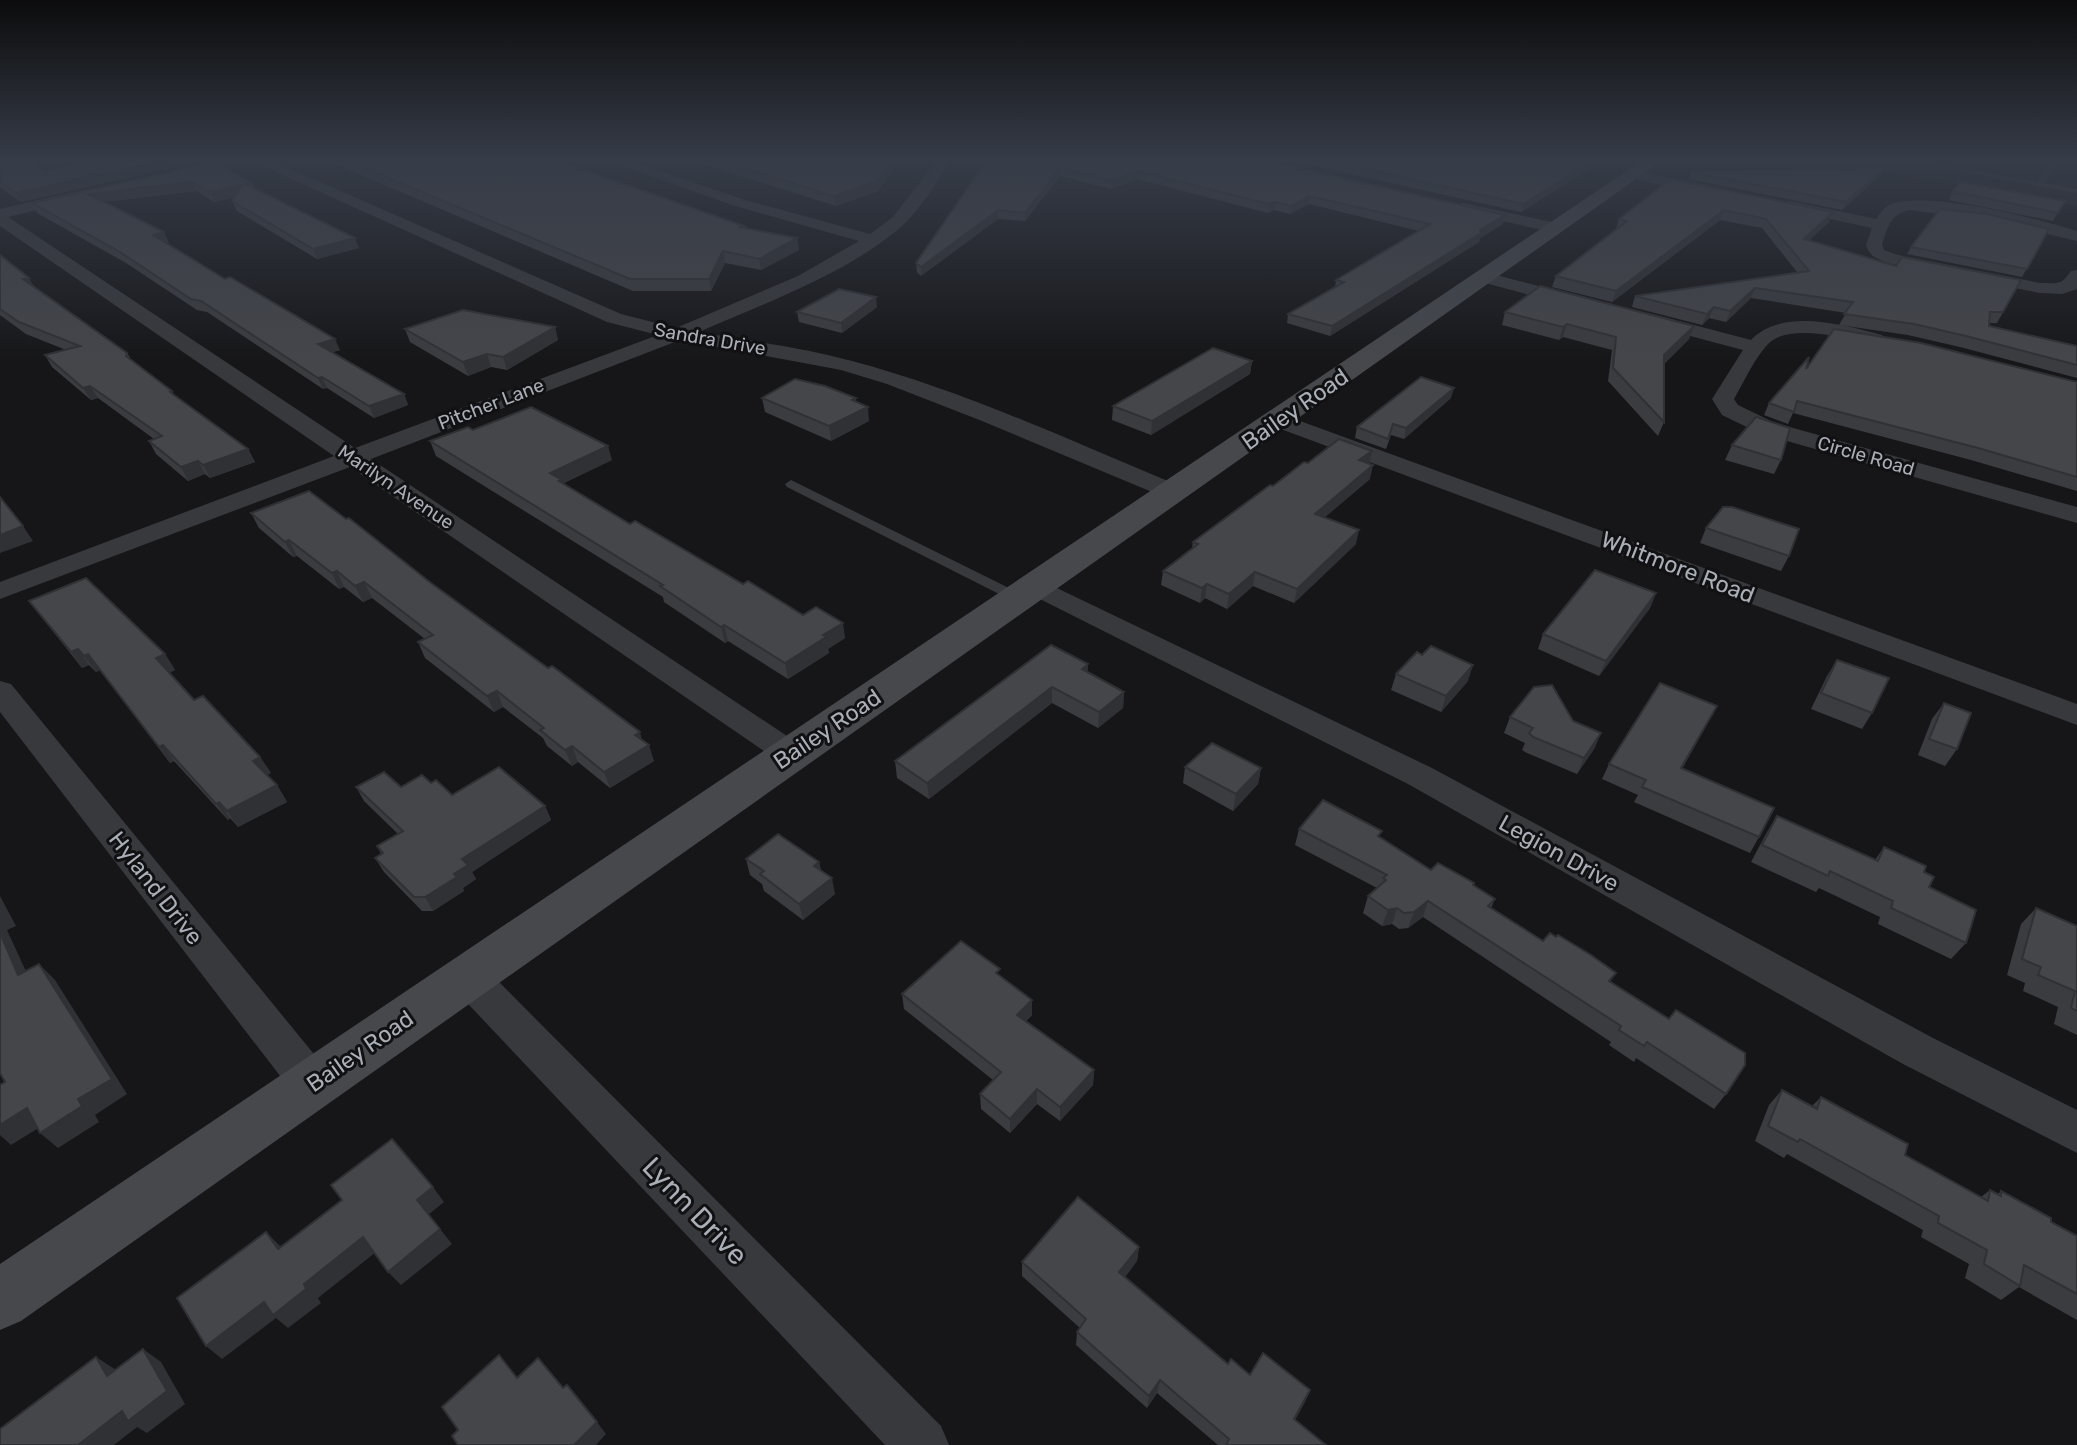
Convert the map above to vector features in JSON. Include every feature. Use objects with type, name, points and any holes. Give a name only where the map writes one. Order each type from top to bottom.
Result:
[{"type":"street","name":"Marilyn Avenue","points":[[12,227],[791,754]]},
{"type":"street","name":"Sandra Drive","points":[[408,227],[614,318],[678,334],[845,365],[894,380],[990,416],[1173,492]]},
{"type":"street","points":[[828,227],[873,240]]},
{"type":"street","name":"Pitcher Lane","points":[[0,591],[678,334],[804,280],[873,240],[888,227]]},
{"type":"street","points":[[1549,227],[1556,229]]},
{"type":"street","points":[[1881,227],[1874,245],[1877,253],[1894,259],[2040,288],[2062,289],[2073,284],[2077,275]]},
{"type":"street","points":[[2041,227],[2077,236]]},
{"type":"street","name":"Bailey Road","points":[[0,1300],[1556,229]]},
{"type":"street","points":[[1484,278],[1588,304]]},
{"type":"street","points":[[1639,317],[1755,347]]},
{"type":"street","name":"Circle Road","points":[[1899,344],[1834,331],[1804,328],[1782,330],[1765,336],[1755,347],[1723,399],[1736,414],[1767,428],[2077,515]]},
{"type":"street","name":"Whitmore Road","points":[[1278,420],[1507,501],[1851,634],[2077,715]]},
{"type":"street","name":"Legion Drive","points":[[1027,592],[1420,776],[1918,1051],[2077,1132]]},
{"type":"street","name":"Hyland Drive","points":[[0,691],[312,1084]]},
{"type":"street","name":"Lynn Drive","points":[[468,976],[922,1445]]},
{"type":"lane","points":[[791,484],[1027,592]]},
{"type":"building","points":[[76,227],[155,227],[164,232],[153,235],[225,279],[230,277],[335,339],[318,344],[404,394],[369,406],[322,377],[318,378],[201,301],[191,299],[120,252]]},
{"type":"building","points":[[277,227],[333,227],[355,238],[313,249]]},
{"type":"building","points":[[507,227],[741,227],[797,238],[759,259],[723,251],[709,279],[630,279]]},
{"type":"building","points":[[941,227],[974,227],[921,267],[916,263]]},
{"type":"building","points":[[1424,227],[1484,227],[1480,230],[1481,233],[1332,326],[1288,314],[1344,282],[1336,280]]},
{"type":"building","points":[[1619,227],[1701,227],[1616,291],[1556,276]]},
{"type":"building","points":[[1773,227],[1816,227],[1804,239],[1896,266],[1902,257],[2021,280],[2003,312],[1990,312],[1989,326],[2077,346],[2077,365],[1914,324],[1844,314],[1853,302],[1755,288],[1730,311],[1714,307],[1707,314],[1635,296],[1809,271]]},
{"type":"building","points":[[1926,227],[2049,229],[2027,269],[1911,247]]},
{"type":"building","points":[[0,255],[29,278],[23,279],[127,353],[126,356],[172,391],[170,392],[248,449],[203,465],[198,461],[181,467],[149,441],[162,436],[90,386],[83,388],[45,355],[80,346],[19,322],[0,309]]},
{"type":"building","points":[[1540,286],[1694,326],[1664,355],[1664,422],[1613,368],[1616,337],[1505,312]]},
{"type":"building","points":[[839,289],[876,297],[841,323],[797,312]]},
{"type":"building","points":[[463,310],[555,327],[503,357],[487,354],[463,362],[405,329]]},
{"type":"building","points":[[1834,329],[1921,343],[2077,382],[2077,477],[1797,401],[1794,412],[1769,403],[1809,357],[1806,369]]},
{"type":"building","points":[[1213,348],[1252,361],[1152,421],[1113,406]]},
{"type":"building","points":[[1421,377],[1454,388],[1406,428],[1393,424],[1388,439],[1357,427]]},
{"type":"building","points":[[795,379],[825,386],[856,398],[852,400],[868,407],[829,426],[762,398]]},
{"type":"building","points":[[531,407],[608,446],[550,473],[562,480],[559,481],[630,524],[635,521],[743,584],[748,581],[803,615],[816,607],[843,623],[785,663],[724,625],[721,627],[660,586],[663,585],[430,441],[468,427],[473,430]]},
{"type":"building","points":[[1756,417],[1790,428],[1781,460],[1732,445]]},
{"type":"building","points":[[1339,439],[1372,451],[1359,460],[1373,465],[1315,514],[1359,530],[1297,589],[1255,572],[1229,594],[1207,584],[1202,588],[1163,571],[1198,544],[1193,542],[1270,485],[1273,486],[1304,462],[1308,463]]},
{"type":"building","points":[[309,491],[346,519],[349,518],[431,583],[548,668],[552,666],[640,732],[635,735],[649,745],[604,772],[572,746],[565,750],[540,730],[544,728],[497,691],[487,696],[418,642],[433,635],[364,582],[355,586],[337,571],[332,573],[289,540],[285,542],[251,513]]},
{"type":"building","points":[[0,497],[23,526],[0,535]]},
{"type":"building","points":[[1723,507],[1732,507],[1799,529],[1789,556],[1706,528]]},
{"type":"building","points":[[1595,570],[1656,593],[1606,661],[1543,634]]},
{"type":"building","points":[[86,578],[165,654],[156,658],[194,700],[203,696],[260,757],[253,761],[277,785],[227,811],[219,802],[216,804],[163,745],[159,747],[88,654],[84,656],[78,649],[71,652],[29,601]]},
{"type":"building","points":[[1051,645],[1088,664],[1082,669],[1124,692],[1099,712],[1052,687],[927,783],[895,761]]},
{"type":"building","points":[[1431,646],[1473,665],[1446,696],[1396,674],[1417,652],[1422,655]]},
{"type":"building","points":[[1837,660],[1889,678],[1872,713],[1821,693]]},
{"type":"building","points":[[1660,683],[1717,706],[1681,768],[1774,808],[1759,837],[1642,787],[1646,780],[1609,764]]},
{"type":"building","points":[[1552,685],[1573,721],[1601,733],[1584,758],[1533,737],[1529,733],[1533,728],[1510,717],[1534,687]]},
{"type":"building","points":[[1944,703],[1971,713],[1957,749],[1929,739]]},
{"type":"building","points":[[1212,743],[1261,768],[1236,794],[1185,767]]},
{"type":"building","points":[[499,767],[545,806],[462,859],[468,865],[454,874],[457,877],[425,897],[414,897],[375,858],[383,853],[377,846],[403,831],[356,787],[384,772],[401,787],[422,775],[431,783],[436,780],[452,795]]},
{"type":"building","points":[[1323,800],[1382,831],[1378,836],[1431,870],[1438,863],[1474,883],[1473,885],[1495,899],[1488,906],[1543,941],[1550,933],[1556,937],[1558,935],[1591,955],[1616,973],[1609,981],[1669,1019],[1676,1010],[1745,1053],[1745,1065],[1726,1094],[1647,1042],[1644,1046],[1619,1030],[1621,1026],[1428,901],[1414,912],[1404,913],[1397,908],[1388,910],[1368,896],[1386,880],[1383,878],[1387,875],[1299,829]]},
{"type":"building","points":[[1777,816],[1878,861],[1884,847],[1926,866],[1924,872],[1934,877],[1929,887],[1976,910],[1966,943],[1891,908],[1893,901],[1830,871],[1828,876],[1762,845]]},
{"type":"building","points":[[778,834],[819,862],[814,866],[832,878],[799,904],[760,874],[764,871],[746,859]]},
{"type":"building","points":[[2036,908],[2077,926],[2077,1011],[2071,1008],[2075,991],[2038,975],[2041,967],[2022,959]]},
{"type":"building","points":[[0,933],[18,975],[39,964],[112,1079],[78,1099],[82,1106],[40,1133],[27,1108],[0,1125],[0,1085],[5,1082],[0,1073]]},
{"type":"building","points":[[961,941],[1000,969],[996,973],[1032,1000],[1017,1015],[1094,1070],[1060,1107],[1037,1089],[1010,1119],[980,1094],[1001,1072],[902,994]]},
{"type":"building","points":[[1782,1090],[1817,1109],[1821,1097],[1908,1144],[1905,1155],[1988,1201],[1990,1190],[2001,1196],[2001,1191],[2051,1218],[2051,1222],[2077,1236],[2077,1294],[2024,1265],[2020,1286],[1984,1264],[1987,1250],[1938,1223],[1939,1216],[1800,1139],[1798,1142],[1768,1126]]},
{"type":"building","points":[[392,1139],[433,1187],[417,1200],[440,1229],[388,1272],[363,1237],[304,1284],[306,1289],[273,1315],[264,1302],[206,1346],[177,1298],[266,1232],[278,1249],[342,1200],[331,1185]]},
{"type":"building","points":[[1078,1197],[1139,1247],[1119,1272],[1228,1364],[1231,1359],[1250,1375],[1263,1353],[1310,1390],[1294,1419],[1326,1445],[1226,1445],[1229,1439],[1160,1380],[1149,1396],[1077,1332],[1086,1319],[1022,1262]]},
{"type":"building","points":[[143,1349],[167,1391],[128,1421],[122,1411],[78,1445],[0,1445],[0,1429],[96,1357],[107,1376]]},
{"type":"building","points":[[499,1355],[517,1378],[538,1358],[563,1388],[567,1385],[597,1422],[574,1445],[458,1445],[452,1436],[458,1430],[442,1407]]}]
